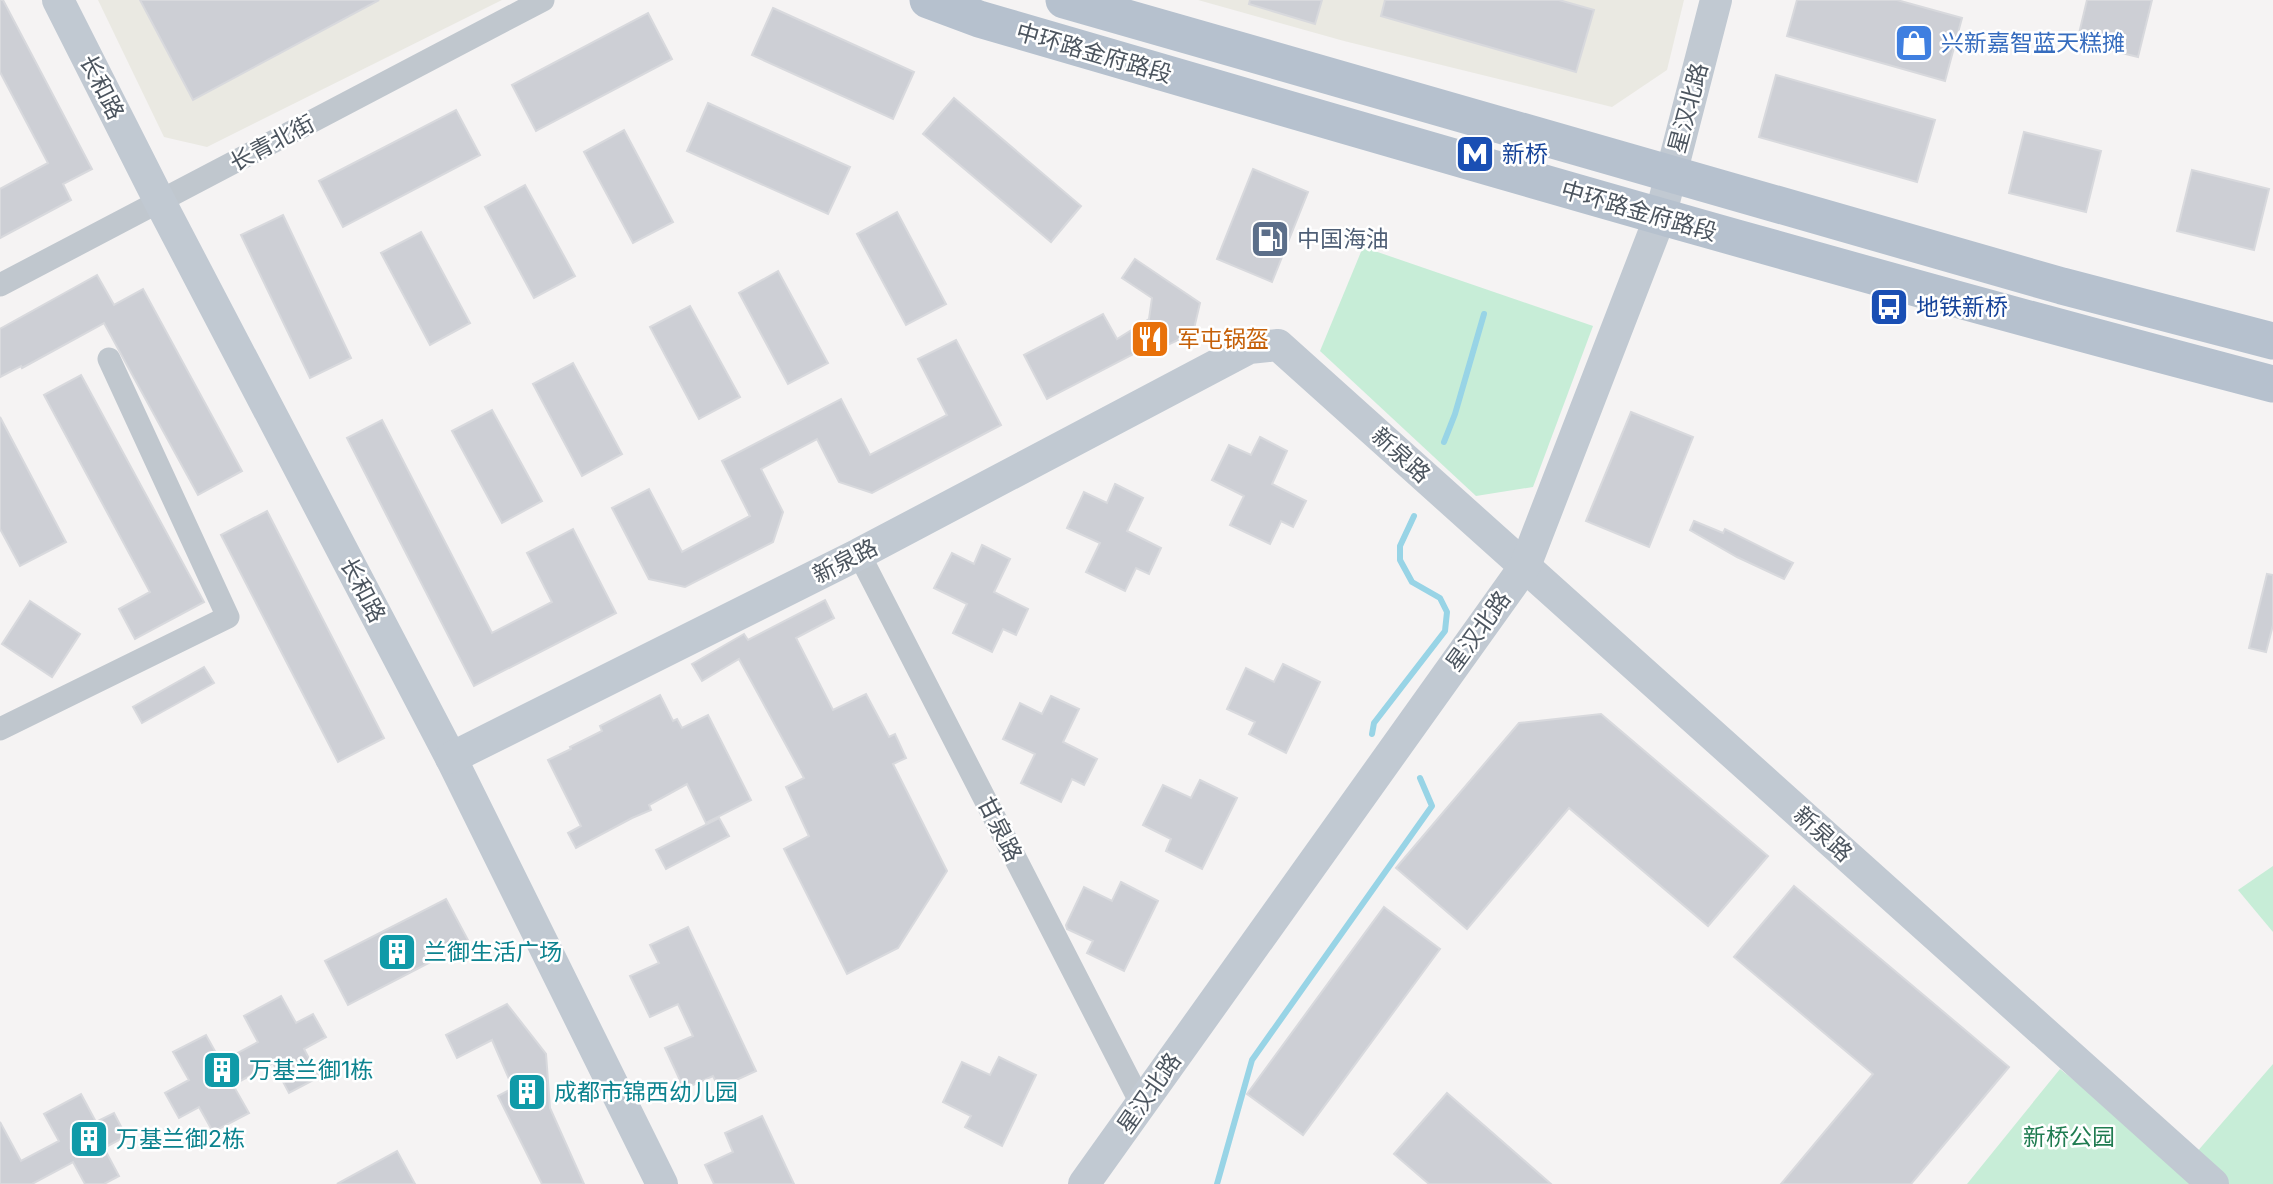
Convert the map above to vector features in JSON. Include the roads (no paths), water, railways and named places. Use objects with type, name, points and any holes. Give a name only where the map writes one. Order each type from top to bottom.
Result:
[{"type":"main road","name":"中环路金府路段","points":[[928,0],[992,23],[1660,217],[2051,326],[2273,384]]},
{"type":"main road","name":"中环路金府路段","points":[[1064,0],[2062,286],[2273,341]]},
{"type":"street","name":"长和路","points":[[58,0],[160,202],[451,758],[662,1184]]},
{"type":"street","name":"长青北街","points":[[0,285],[543,0]]},
{"type":"street","name":"星汉北路","points":[[1084,1184],[1525,566],[1660,217],[1716,0]]},
{"type":"street","name":"新泉路","points":[[451,758],[859,554],[1250,348],[1278,345],[2213,1184]]},
{"type":"street","points":[[0,729],[228,617],[109,359]]},
{"type":"street","name":"甘泉路","points":[[859,554],[1141,1103]]},
{"type":"waterway","points":[[1444,442],[1455,414],[1484,314]]},
{"type":"waterway","points":[[1372,734],[1374,723],[1445,631],[1447,612],[1440,598],[1412,582],[1400,560],[1400,546],[1414,516]]},
{"type":"waterway","points":[[1217,1184],[1252,1060],[1432,806],[1420,778]]},
{"type":"place","name":"兴新嘉智蓝天糕摊","points":[[1914,43]]},
{"type":"place","name":"新桥","points":[[1475,154]]},
{"type":"place","name":"中国海油","points":[[1270,239]]},
{"type":"place","name":"地铁新桥","points":[[1889,307]]},
{"type":"place","name":"军屯锅盔","points":[[1150,339]]},
{"type":"place","name":"兰御生活广场","points":[[397,952]]},
{"type":"place","name":"万基兰御1栋","points":[[222,1070]]},
{"type":"place","name":"成都市锦西幼儿园","points":[[527,1092]]},
{"type":"place","name":"万基兰御2栋","points":[[89,1139]]},
{"type":"park label","name":"新桥公园","points":[[2069,1137]]}]
